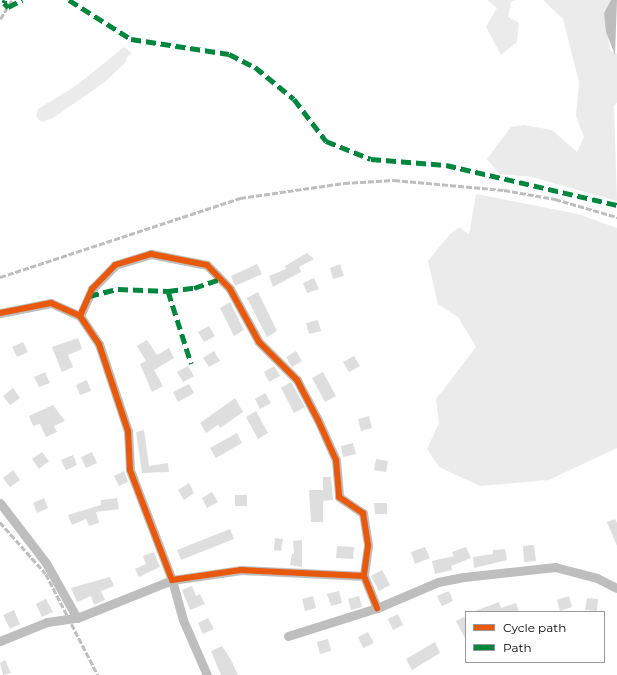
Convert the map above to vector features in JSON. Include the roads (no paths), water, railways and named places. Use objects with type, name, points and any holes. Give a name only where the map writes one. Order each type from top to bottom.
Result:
[{"type":"street","points":[[80,316],[92,289],[115,265],[151,254],[207,265],[230,289],[259,342],[297,380],[318,420],[336,460],[339,497],[363,513],[368,546],[364,576],[377,608]]},
{"type":"street","points":[[0,313],[51,303],[80,316],[99,344],[117,392],[128,431],[130,470],[172,580],[183,620],[207,675]]},
{"type":"street","points":[[0,503],[46,563],[77,618]]},
{"type":"street","points":[[288,636],[377,608],[438,582],[555,567],[597,578],[617,588]]},
{"type":"street","points":[[0,641],[47,622],[77,618],[172,580],[241,570],[364,576]]},
{"type":"railway","points":[[0,19],[12,0]]},
{"type":"railway","points":[[0,277],[240,198],[344,183],[394,180],[504,190],[555,199],[617,217]]},
{"type":"railway","points":[[0,522],[46,574],[98,675]]}]
